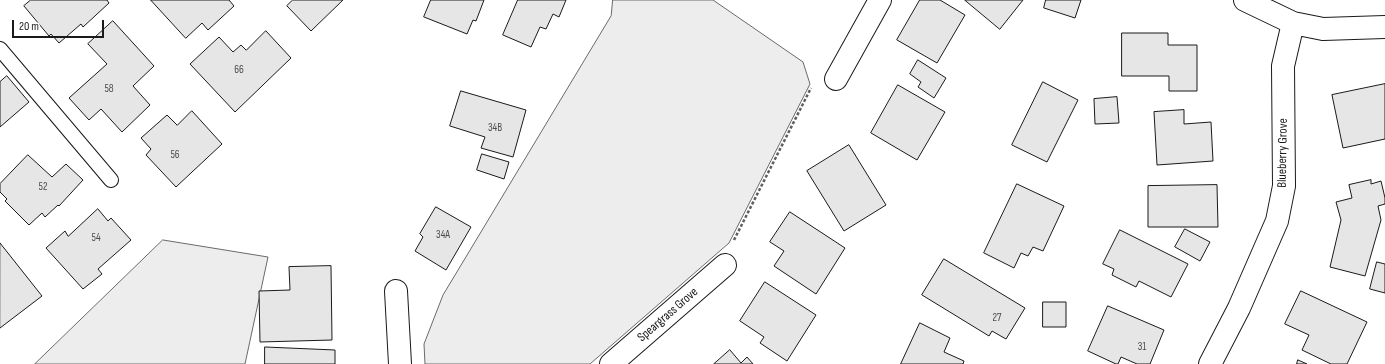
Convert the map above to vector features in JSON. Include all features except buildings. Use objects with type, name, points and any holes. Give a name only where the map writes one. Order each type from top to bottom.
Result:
[{"type":"street","points":[[836,79],[880,0]]},
{"type":"street","points":[[1245,0],[1293,23],[1323,29],[1385,27]]},
{"type":"street","name":"Blueberry Grove","points":[[1210,364],[1239,308],[1277,221],[1284,186],[1283,66],[1293,23]]},
{"type":"street","name":"Speargrass Grove","points":[[611,364],[725,265]]},
{"type":"street","points":[[396,291],[400,364]]},
{"type":"lane","points":[[0,49],[111,180]]},
{"type":"path","points":[[725,265],[731,245],[813,85],[836,79]]},
{"type":"shaded area","points":[[613,0],[713,0],[803,62],[810,84],[729,243],[590,364],[425,364],[424,344],[443,295],[611,16]]},
{"type":"shaded area","points":[[163,240],[268,257],[245,364],[35,364]]}]
